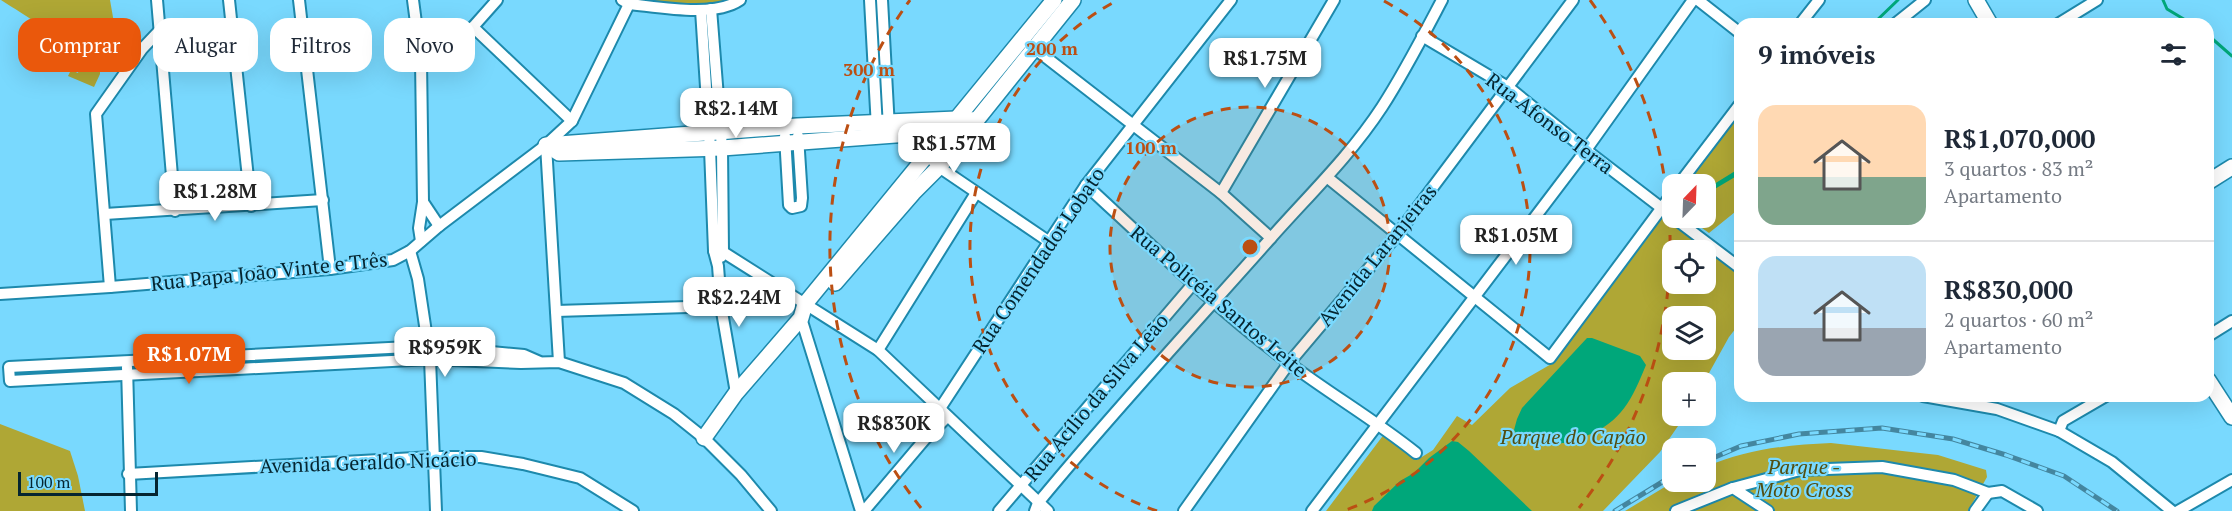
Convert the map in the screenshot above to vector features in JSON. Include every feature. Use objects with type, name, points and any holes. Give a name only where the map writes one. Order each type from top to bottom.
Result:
[{"type":"street","points":[[157,0],[159,18]]},
{"type":"street","points":[[229,0],[251,206]]},
{"type":"street","points":[[298,0],[330,268]]},
{"type":"street","points":[[413,0],[415,18]]},
{"type":"street","points":[[475,25],[497,0]]},
{"type":"street","points":[[627,1],[706,10],[734,4],[740,0]]},
{"type":"street","name":"Rua Comendador Lobato","points":[[863,511],[925,439],[943,414],[1048,242],[1086,185],[1231,0]]},
{"type":"street","points":[[1221,193],[1334,0]]},
{"type":"street","points":[[1036,507],[1092,437],[1328,178],[1381,108],[1442,0]]},
{"type":"street","name":"Avenida Laranjeiras","points":[[1184,511],[1289,363],[1397,235],[1573,0]]},
{"type":"street","points":[[1312,511],[1586,150],[1693,0]]},
{"type":"street","points":[[1698,0],[1734,28]]},
{"type":"street","points":[[1804,18],[1818,0]]},
{"type":"street","points":[[1902,18],[1925,0]]},
{"type":"street","points":[[1976,0],[1986,18]]},
{"type":"street","points":[[2068,18],[2097,0]]},
{"type":"street","name":"Rua Papa João Vinte e Três","points":[[3,294],[110,288],[393,260],[410,251],[439,226],[546,145],[572,121],[627,1]]},
{"type":"street","points":[[908,188],[939,167],[972,126],[1005,74],[1061,3]]},
{"type":"street","points":[[876,5],[878,50],[875,87],[883,129]]},
{"type":"street","points":[[706,10],[716,141],[721,306],[736,393]]},
{"type":"street","points":[[475,29],[572,121]]},
{"type":"street","name":"Rua Afonso Terra","points":[[1422,36],[1508,87],[1662,208]]},
{"type":"street","points":[[110,288],[96,114],[142,49],[153,37]]},
{"type":"street","points":[[1029,43],[1221,193],[1271,238]]},
{"type":"street","points":[[878,50],[887,85],[883,129]]},
{"type":"street","points":[[163,72],[175,211]]},
{"type":"street","points":[[421,72],[423,202],[419,228],[421,241]]},
{"type":"street","points":[[704,438],[736,393],[908,188],[927,155],[952,125],[1005,74]]},
{"type":"street","points":[[875,87],[887,85]]},
{"type":"street","points":[[1687,174],[1734,112]]},
{"type":"street","points":[[716,141],[791,127],[883,129],[972,126]]},
{"type":"street","points":[[791,127],[789,205],[797,208],[801,206],[802,198],[792,143]]},
{"type":"street","points":[[559,362],[546,145],[716,141],[792,143],[883,129]]},
{"type":"street","points":[[927,155],[939,167],[1048,242]]},
{"type":"street","points":[[2214,178],[2232,166]]},
{"type":"street","points":[[1328,178],[1550,358],[1662,208]]},
{"type":"street","name":"Rua Policéia Santos Leite","points":[[1086,185],[1215,303],[1289,363],[1380,424],[1416,453]]},
{"type":"street","points":[[878,350],[976,193]]},
{"type":"street","points":[[105,214],[323,200]]},
{"type":"street","points":[[423,202],[439,226]]},
{"type":"street","name":"Rua Afonso Terra","points":[[1687,228],[1734,263]]},
{"type":"street","points":[[410,251],[418,279],[429,346],[436,511]]},
{"type":"street","points":[[718,252],[805,311],[878,350],[1021,486],[1036,507],[1048,511]]},
{"type":"street","name":"Rua Acílio da Silva Leão","points":[[999,511],[1193,284]]},
{"type":"street","points":[[556,311],[721,306]]},
{"type":"street","points":[[805,311],[863,511]]},
{"type":"street","points":[[2214,332],[2232,321]]},
{"type":"street","points":[[464,355],[430,359],[10,381],[9,368],[429,346],[464,355],[493,357],[524,355],[540,362],[559,362],[624,383],[674,414],[704,438],[741,475],[771,511]]},
{"type":"street","points":[[126,361],[130,511]]},
{"type":"street","points":[[57,365],[57,378]]},
{"type":"street","points":[[2214,389],[2232,417]]},
{"type":"street","points":[[1957,402],[1997,409],[2059,431],[2112,462],[2172,511]]},
{"type":"street","points":[[2059,431],[2063,421],[2096,402]]},
{"type":"street","name":"Avenida Geraldo Nicácio","points":[[128,474],[433,457],[481,457],[523,464],[580,478],[633,511]]},
{"type":"street","points":[[1676,511],[1733,488],[1800,470],[1882,467],[1954,480],[1988,493],[2002,491],[2037,511]]},
{"type":"street","points":[[2178,511],[2232,480]]},
{"type":"street","points":[[1733,488],[1768,511]]},
{"type":"street","points":[[1977,510],[1988,493]]},
{"type":"green space","points":[[1,0],[110,0],[113,18],[28,18]]},
{"type":"green space","points":[[650,0],[736,0],[702,8],[653,3]]},
{"type":"green space","points":[[70,72],[100,72],[100,74],[94,87],[68,76]]},
{"type":"green space","points":[[1734,121],[1734,213],[1716,227],[1716,174],[1694,174]]},
{"type":"green space","name":"Parque do Capão","points":[[1662,214],[1662,228],[1680,228],[1696,240],[1662,240],[1662,294],[1716,294],[1716,256],[1734,269],[1734,331],[1710,372],[1662,372],[1662,426],[1678,426],[1670,438],[1662,438],[1660,452],[1603,511],[1326,511],[1385,433],[1417,460],[1433,450],[1457,416],[1472,425],[1510,388],[1553,363]]},
{"type":"green space","points":[[1702,228],[1715,228],[1709,233]]},
{"type":"green space","points":[[0,424],[70,451],[85,511],[0,511]]},
{"type":"green space","name":"Parque - Moto Cross","points":[[1831,443],[1938,455],[1986,470],[1987,477],[1968,511],[1625,511],[1662,489],[1662,492],[1716,492],[1716,463],[1752,452]]},
{"type":"shaded area","points":[[1734,172],[1734,178],[1716,188],[1716,183]]},
{"type":"shaded area","points":[[1587,338],[1640,356],[1646,365],[1624,408],[1609,424],[1569,442],[1558,443],[1520,438],[1514,430],[1522,408]]},
{"type":"shaded area","points":[[1452,441],[1458,442],[1469,451],[1532,511],[1372,511],[1374,506],[1400,481],[1414,473],[1429,458]]},
{"type":"waterway","points":[[1879,18],[1898,0]]},
{"type":"waterway","points":[[2163,0],[2167,9],[2182,18]]},
{"type":"waterway","points":[[2214,40],[2232,56]]},
{"type":"railway","points":[[1716,457],[1741,446],[1799,434],[1882,428],[1953,439],[2006,455],[2064,476],[2117,511]]},
{"type":"railway","points":[[1615,511],[1662,482]]}]
